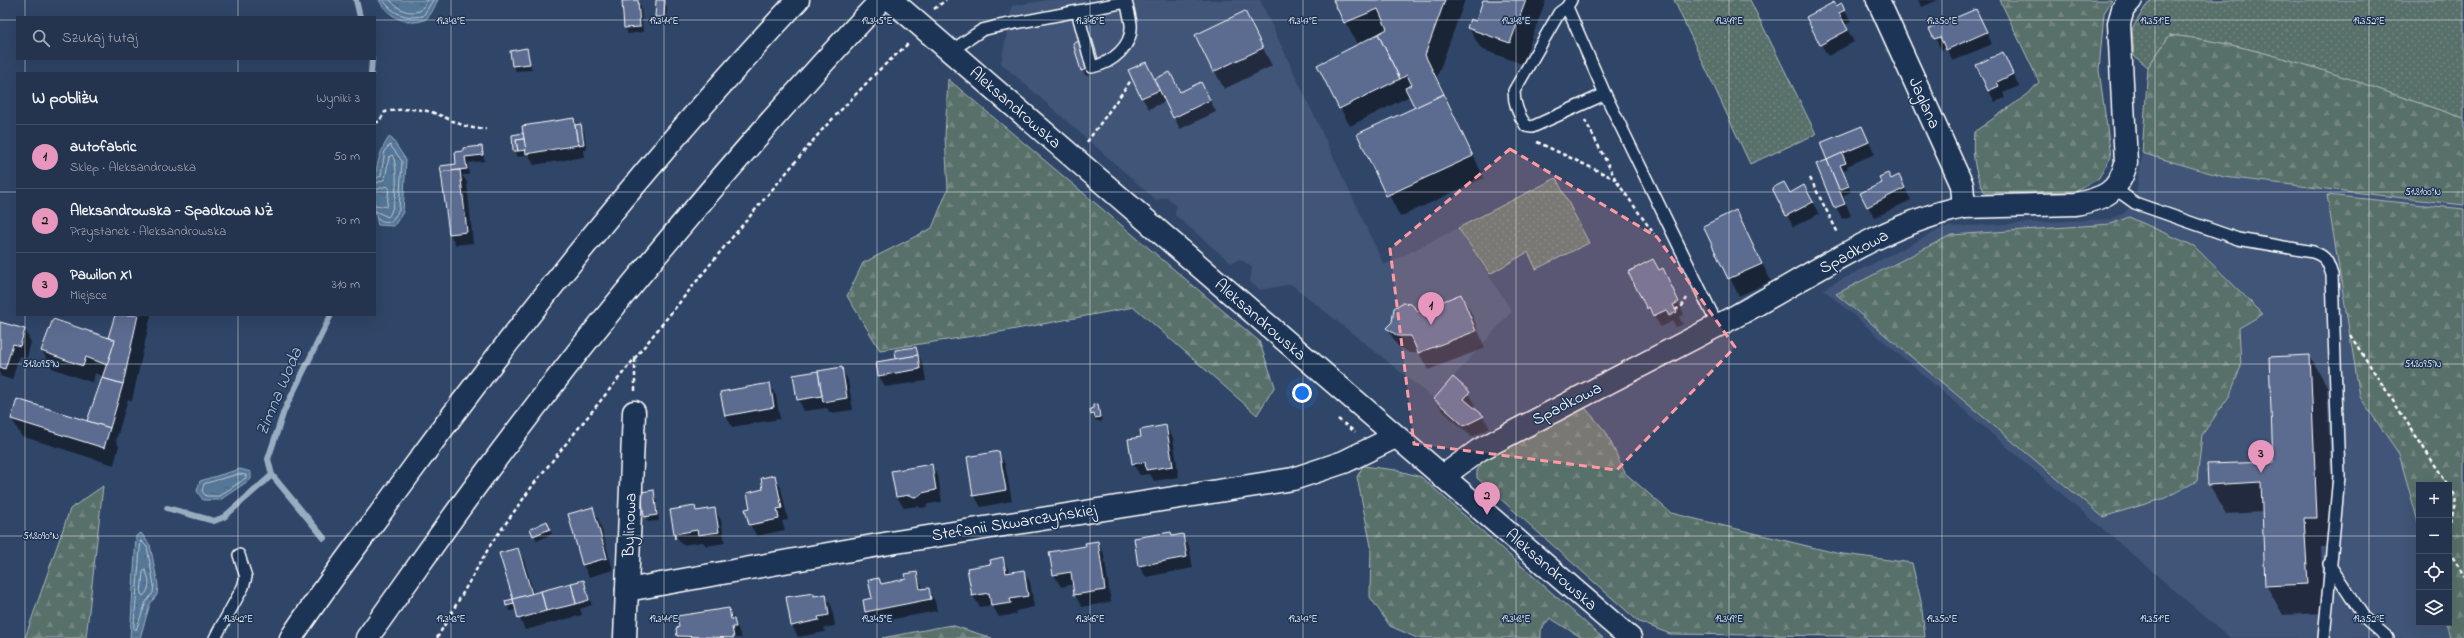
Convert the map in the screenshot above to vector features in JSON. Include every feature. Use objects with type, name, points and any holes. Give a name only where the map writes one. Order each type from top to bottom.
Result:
[{"type":"main road","points":[[291,638],[470,391],[568,265],[678,133],[798,0]]},
{"type":"main road","points":[[367,638],[475,486],[615,306],[695,208],[830,54],[881,0]]},
{"type":"main road","name":"Aleksandrowska","points":[[891,0],[1630,638]]},
{"type":"main road","name":"Jaglana","points":[[1878,0],[1962,185],[1964,207]]},
{"type":"main road","name":"Spadkowa","points":[[1442,477],[1479,450],[1718,326],[1848,254],[1892,232],[1948,211],[1964,207],[2075,204],[2093,201],[2106,195],[2121,179],[2126,163],[2119,23],[2123,9],[2131,0]]},
{"type":"main road","name":"Bylinowa","points":[[625,638],[634,412]]},
{"type":"main road","name":"Stefanii Skwarczyńskiej","points":[[627,590],[890,543],[1293,479],[1344,462],[1395,436]]},
{"type":"lane","points":[[951,51],[982,30],[1076,11],[1126,2],[1131,25],[1125,44],[1116,58],[1092,67],[1076,11]]},
{"type":"lane","points":[[1605,94],[1532,126],[1526,126],[1514,100],[1514,91],[1559,13],[1569,4],[1605,94],[1718,326]]},
{"type":"lane","points":[[2114,188],[2135,203],[2238,239],[2313,252],[2324,256],[2332,275],[2339,476],[2329,564],[2324,638]]},
{"type":"lane","points":[[215,638],[246,577],[239,555]]},
{"type":"lane","points":[[2329,564],[2364,617],[2388,638]]},
{"type":"path","points":[[437,638],[509,516],[635,358],[822,130],[878,71],[926,29]]},
{"type":"path","points":[[1074,159],[1132,79]]},
{"type":"path","points":[[1578,106],[1616,180],[1658,240]]},
{"type":"path","points":[[376,122],[379,122],[385,112],[407,108],[433,113],[463,127],[486,129]]},
{"type":"path","points":[[1534,140],[1616,180]]},
{"type":"path","points":[[1810,178],[1848,254]]},
{"type":"path","points":[[1675,310],[1682,306],[1690,295]]},
{"type":"path","points":[[2333,308],[2447,482]]},
{"type":"path","points":[[634,412],[635,358]]},
{"type":"path","points":[[2452,490],[2456,497],[2452,518]]},
{"type":"path","points":[[2451,554],[2464,576]]},
{"type":"highlighted area","points":[[1510,149],[1657,237],[1735,347],[1617,470],[1414,444],[1390,249]]},
{"type":"shaded area","points":[[1047,0],[1260,0],[1384,265],[1458,228],[1512,311],[1434,399],[1291,284],[1261,290],[1250,282],[1252,267],[1240,259],[1231,263],[1175,215],[1176,206],[1167,197],[1156,200],[1001,63],[1012,6]]},
{"type":"shaded area","points":[[2142,153],[2224,177],[2464,205],[2464,638],[2230,638],[1823,289],[1945,227],[2110,219],[2123,214],[2135,203]]},
{"type":"green space","points":[[1674,0],[1750,0],[1816,134],[1750,164]]},
{"type":"green space","points":[[2000,0],[2112,0],[2104,13],[2099,70],[2111,157],[2098,179],[2076,191],[1985,193],[1978,178],[1973,149],[1974,132],[2028,94],[2039,82]]},
{"type":"green space","points":[[2153,0],[2464,0],[2464,118],[2319,69],[2245,48],[2208,40],[2170,35],[2148,67],[2134,56],[2132,29],[2147,4]]},
{"type":"green space","points":[[2170,35],[2208,40],[2282,58],[2464,118],[2464,205],[2224,177],[2142,153],[2148,67]]},
{"type":"green space","points":[[948,79],[1259,341],[1275,386],[1257,415],[1134,307],[1000,332],[880,350],[847,296],[863,263],[932,228],[948,189],[945,137]]},
{"type":"green space","points":[[1556,178],[1589,243],[1536,269],[1528,252],[1490,274],[1458,228]]},
{"type":"green space","points":[[2327,195],[2464,209],[2464,638],[2450,638],[2447,626],[2452,626],[2452,482],[2416,482],[2416,514],[2399,454],[2360,397]]},
{"type":"green space","points":[[2129,217],[2194,246],[2263,314],[2239,328],[2241,366],[2230,395],[2202,435],[2197,481],[2165,498],[2103,517],[1836,294],[1951,235],[2111,224]]},
{"type":"green space","points":[[1581,403],[1606,432],[1625,473],[1671,513],[1836,553],[1912,563],[1921,601],[1925,637],[1670,634],[1639,622],[1477,478],[1477,471],[1484,456]]},
{"type":"green space","points":[[1363,466],[1396,470],[1421,477],[1603,638],[1582,638],[1550,618],[1541,630],[1541,638],[1417,638],[1390,626],[1370,597],[1371,546],[1357,477]]},
{"type":"green space","points":[[103,486],[86,638],[25,638],[70,509]]},
{"type":"green space","points":[[951,625],[992,638],[882,638]]},
{"type":"water","points":[[379,0],[438,0],[426,19],[411,22],[404,21],[392,15]]},
{"type":"water","points":[[390,136],[406,160],[403,212],[394,226],[378,225],[376,215],[376,173],[384,145]]},
{"type":"water","points":[[240,469],[251,472],[251,479],[220,500],[203,500],[197,491],[200,481]]},
{"type":"water","points":[[141,533],[150,545],[158,585],[157,595],[150,604],[140,638],[130,638],[136,536]]},
{"type":"building","points":[[638,0],[640,27],[624,28],[622,1]]},
{"type":"building","points":[[656,0],[665,0],[664,17],[655,17]]},
{"type":"building","points":[[1333,0],[1445,0],[1425,55],[1444,94],[1415,108],[1405,88],[1412,85],[1407,75],[1400,79],[1378,34],[1387,29],[1378,9],[1344,23]]},
{"type":"building","points":[[1483,0],[1526,0],[1510,43],[1467,28],[1470,19],[1476,21]]},
{"type":"building","points":[[1834,2],[1836,6],[1842,3],[1845,10],[1839,13],[1848,30],[1820,45],[1806,17]]},
{"type":"building","points":[[1976,9],[1987,32],[1946,50],[1940,37],[1934,39],[1929,29]]},
{"type":"building","points":[[1245,11],[1263,48],[1213,72],[1195,35]]},
{"type":"building","points":[[1378,34],[1400,79],[1339,109],[1317,65]]},
{"type":"building","points":[[1092,38],[1100,65],[1081,71],[1073,43]]},
{"type":"building","points":[[527,48],[530,64],[512,66],[510,51]]},
{"type":"building","points":[[2003,52],[2013,74],[1997,82],[1999,86],[1988,91],[1976,65]]},
{"type":"building","points":[[1146,62],[1160,90],[1141,98],[1128,70]]},
{"type":"building","points":[[1170,72],[1180,92],[1201,82],[1210,100],[1173,118],[1154,79]]},
{"type":"building","points":[[1444,94],[1473,156],[1386,196],[1357,134]]},
{"type":"building","points":[[574,118],[578,145],[526,154],[522,126]]},
{"type":"building","points":[[581,124],[584,144],[578,145],[575,125]]},
{"type":"building","points":[[1862,126],[1869,142],[1827,160],[1820,143]]},
{"type":"building","points":[[523,133],[524,139],[516,140],[518,151],[513,151],[512,135]]},
{"type":"building","points":[[524,139],[526,150],[518,151],[516,140]]},
{"type":"building","points":[[482,146],[483,155],[465,157],[467,169],[441,172],[440,166],[456,164],[455,152],[463,151],[463,148]]},
{"type":"building","points":[[1842,153],[1846,163],[1840,165],[1849,186],[1839,190],[1827,160]]},
{"type":"building","points":[[1827,160],[1845,204],[1834,208],[1816,164]]},
{"type":"building","points":[[460,170],[467,232],[449,234],[441,172]]},
{"type":"building","points":[[1888,173],[1891,179],[1899,175],[1905,188],[1867,207],[1860,193],[1882,183],[1879,177]]},
{"type":"building","points":[[1784,182],[1790,193],[1804,185],[1813,202],[1786,216],[1772,188]]},
{"type":"building","points":[[1736,210],[1762,264],[1728,279],[1703,226]]},
{"type":"building","points":[[1653,259],[1659,270],[1663,268],[1679,302],[1673,305],[1677,312],[1669,316],[1666,310],[1653,316],[1649,307],[1647,309],[1628,272]]},
{"type":"building","points":[[1461,294],[1476,331],[1418,353],[1411,336],[1398,336],[1386,328],[1392,322],[1394,308],[1402,303],[1411,304],[1418,311]]},
{"type":"building","points":[[115,316],[138,316],[123,384],[102,378],[115,340],[108,338]]},
{"type":"building","points":[[53,319],[115,340],[107,365],[86,357],[83,366],[41,351]]},
{"type":"building","points":[[0,322],[25,329],[20,346],[13,344],[5,369],[0,367]]},
{"type":"building","points":[[916,347],[918,355],[896,359],[895,350]]},
{"type":"building","points":[[918,355],[920,369],[878,376],[876,362]]},
{"type":"building","points":[[2310,355],[2317,518],[2304,518],[2308,584],[2265,586],[2261,482],[2208,485],[2207,464],[2273,462],[2269,357]]},
{"type":"building","points":[[842,367],[847,398],[823,402],[818,371]]},
{"type":"building","points":[[818,371],[822,396],[797,400],[793,375]]},
{"type":"building","points":[[1453,377],[1470,392],[1464,399],[1484,416],[1464,426],[1434,399]]},
{"type":"building","points":[[102,378],[123,384],[110,428],[87,421]]},
{"type":"building","points":[[770,383],[774,407],[725,416],[720,392]]},
{"type":"building","points":[[17,399],[110,428],[104,448],[11,419]]},
{"type":"building","points":[[1098,404],[1100,417],[1095,418],[1094,414],[1091,415],[1090,409],[1093,408],[1093,405]]},
{"type":"building","points":[[1166,425],[1173,466],[1146,470],[1145,462],[1132,464],[1128,439],[1141,437],[1140,430]]},
{"type":"building","points":[[999,451],[1006,490],[973,496],[967,457]]},
{"type":"building","points":[[932,464],[936,490],[922,493],[920,496],[914,497],[910,495],[896,497],[891,471]]},
{"type":"building","points":[[775,475],[782,508],[777,509],[779,519],[749,525],[745,509],[750,508],[747,493],[763,489],[761,478]]},
{"type":"building","points":[[654,490],[657,515],[644,517],[641,492]]},
{"type":"building","points":[[695,506],[696,511],[715,508],[719,532],[698,535],[697,530],[675,534],[675,539],[670,510]]},
{"type":"building","points":[[593,507],[607,558],[582,565],[568,514]]},
{"type":"building","points":[[547,521],[550,529],[533,536],[530,529]]},
{"type":"building","points":[[1171,532],[1172,536],[1183,534],[1187,557],[1138,566],[1134,538]]},
{"type":"building","points":[[1098,541],[1105,590],[1074,595],[1071,572],[1053,575],[1049,552],[1086,546],[1085,543]]},
{"type":"building","points":[[518,548],[532,594],[513,599],[499,553]]},
{"type":"building","points":[[1003,557],[1006,573],[1024,570],[1028,596],[1010,599],[1011,603],[991,606],[989,593],[972,596],[967,568],[991,564],[990,560]]},
{"type":"building","points":[[917,572],[920,589],[929,588],[931,599],[865,612],[863,600],[872,598],[868,580],[879,578],[881,584],[906,579],[905,574]]},
{"type":"building","points":[[584,580],[589,600],[576,604],[571,583]]},
{"type":"building","points":[[571,583],[576,604],[546,611],[541,591]]},
{"type":"building","points":[[541,591],[546,611],[518,619],[513,599]]},
{"type":"building","points":[[814,593],[814,596],[826,594],[829,615],[818,617],[819,620],[791,626],[786,597]]},
{"type":"building","points":[[513,599],[514,604],[506,606],[505,601]]},
{"type":"building","points":[[729,608],[731,619],[734,619],[736,627],[732,627],[734,638],[677,636],[676,628],[679,627],[677,616]]},
{"type":"waterway","name":"Zimna Woda","points":[[356,0],[360,16]]},
{"type":"waterway","name":"Zimna Woda","points":[[371,72],[372,60]]},
{"type":"waterway","name":"Zimna Woda","points":[[324,538],[272,475],[268,459],[284,411],[331,316]]},
{"type":"waterway","points":[[167,508],[214,521],[224,517],[272,475]]},
{"type":"place","name":"autofabric","points":[[1431,325]]},
{"type":"place","name":"Pawilon XI","points":[[2261,473]]},
{"type":"place","name":"Aleksandrowska - Spadkowa NŻ","points":[[1487,515]]}]
